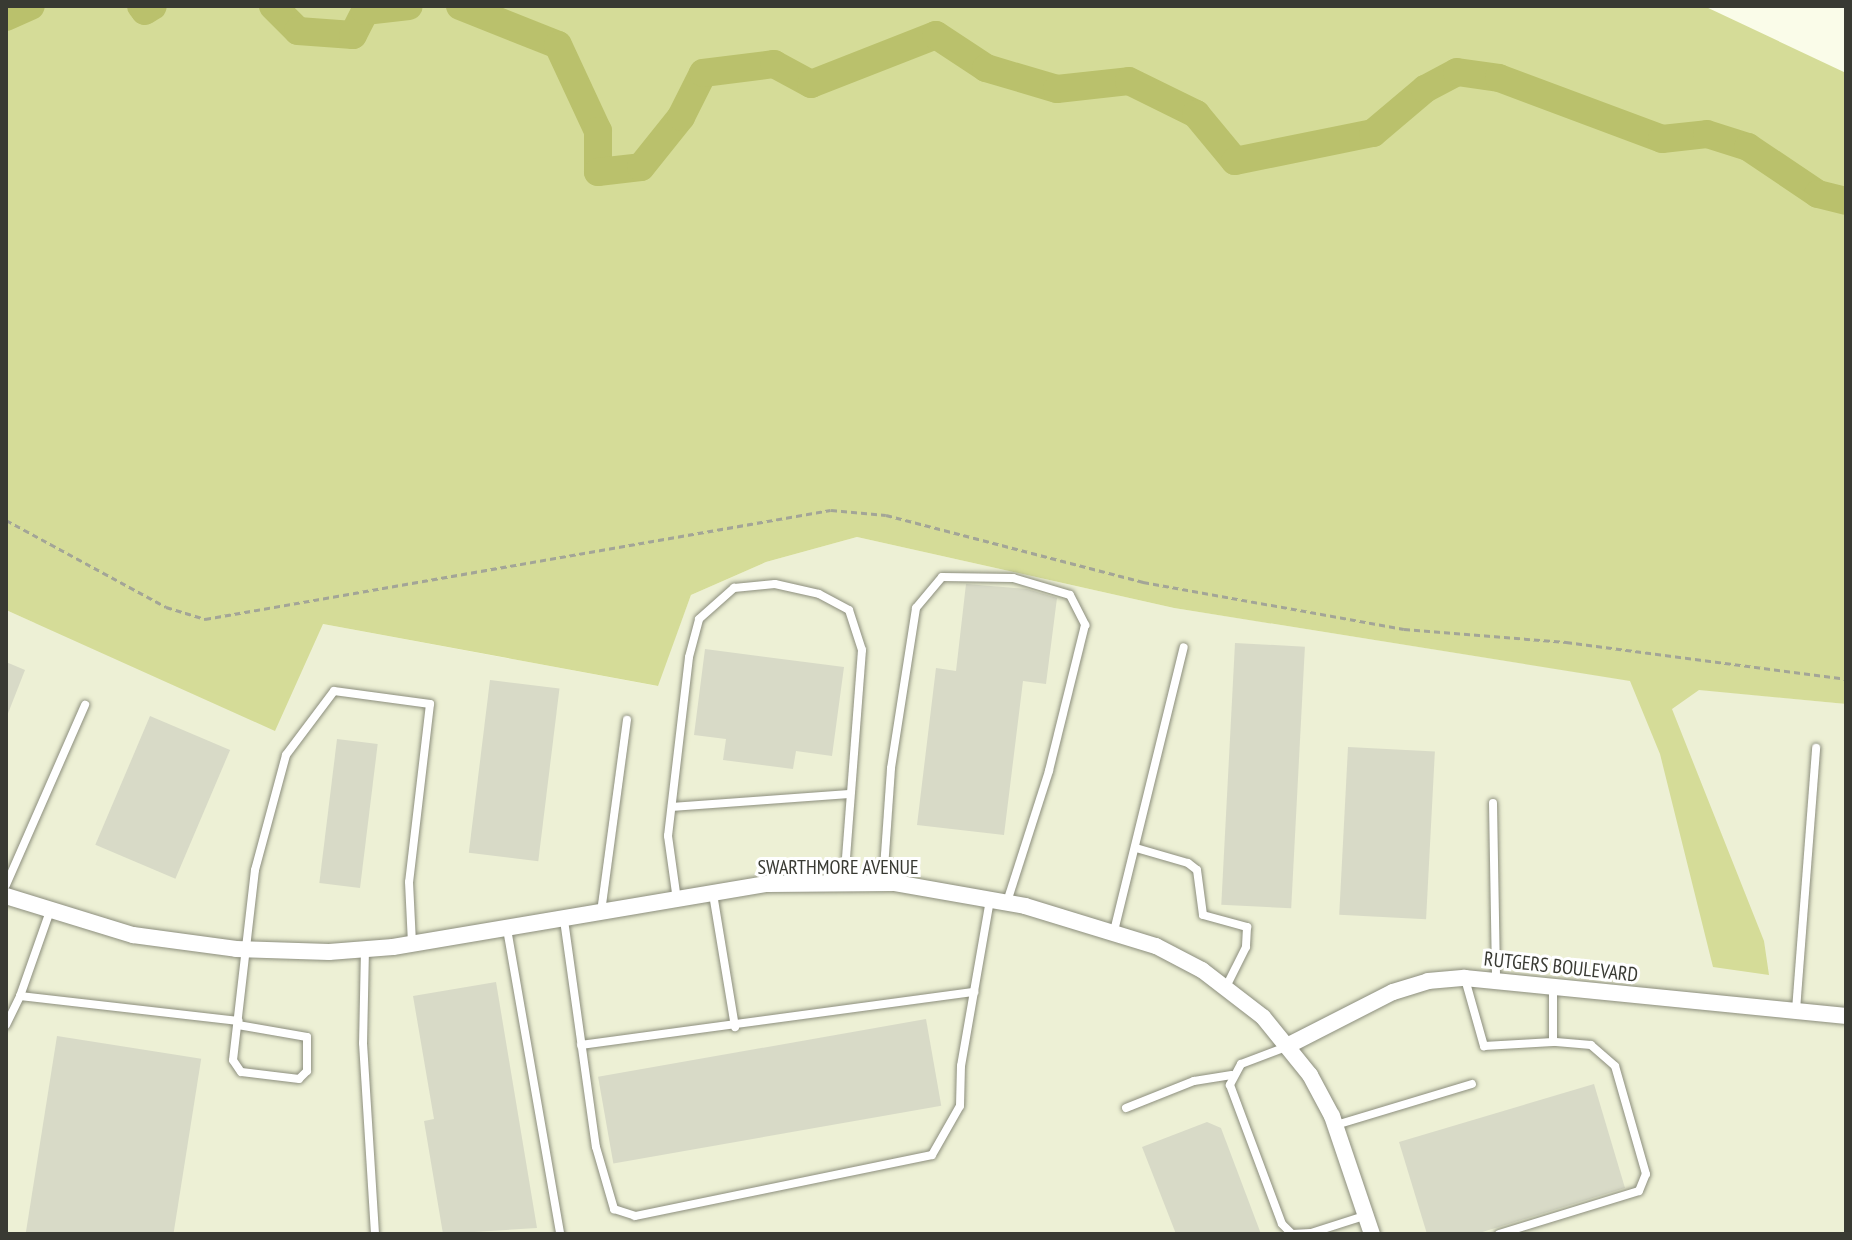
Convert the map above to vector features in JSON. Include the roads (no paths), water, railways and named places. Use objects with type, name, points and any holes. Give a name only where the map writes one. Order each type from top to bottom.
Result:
[{"type":"street","name":"SWARTHMORE AVENUE","points":[[6,896],[133,935],[248,949],[365,949],[412,944],[767,884],[883,883],[999,901],[1114,931],[1156,946],[1226,987],[1263,1017],[1310,1075],[1335,1126],[1372,1234]]},
{"type":"street","name":"RUTGERS BOULEVARD","points":[[1287,1046],[1393,992],[1465,978],[1846,1016]]},
{"type":"lane","points":[[564,920],[581,1045],[608,1193],[614,1209],[635,1216],[932,1155],[960,1106],[961,1066],[974,992],[999,901],[1049,771],[1085,625],[1070,595],[1013,578],[942,577],[916,608],[891,768],[883,883]]},
{"type":"lane","points":[[677,900],[668,836],[689,657],[699,619],[734,588],[775,584],[819,594],[849,610],[862,650],[844,883]]},
{"type":"lane","points":[[1114,931],[1184,647]]},
{"type":"lane","points":[[20,996],[238,1023],[307,1037],[307,1071],[299,1079],[241,1072],[233,1060],[238,1023],[248,949],[255,870],[286,755],[334,691],[430,704],[409,882],[412,944]]},
{"type":"lane","points":[[6,885],[85,705]]},
{"type":"lane","points":[[601,913],[627,720]]},
{"type":"lane","points":[[1796,1010],[1816,748]]},
{"type":"lane","points":[[672,807],[849,794]]},
{"type":"lane","points":[[1493,803],[1496,981]]},
{"type":"lane","points":[[1136,848],[1188,863],[1197,870],[1203,915],[1247,927],[1246,947],[1226,987]]},
{"type":"lane","points":[[713,894],[735,1027]]},
{"type":"lane","points":[[6,1025],[20,996],[50,911]]},
{"type":"lane","points":[[507,929],[560,1234]]},
{"type":"lane","points":[[365,949],[368,989],[363,1043],[375,1234]]},
{"type":"lane","points":[[1465,978],[1484,1046],[1553,1042],[1591,1045],[1615,1066],[1646,1174],[1639,1191],[1499,1234]]},
{"type":"lane","points":[[1553,986],[1553,1042]]},
{"type":"lane","points":[[581,1045],[735,1027],[974,992]]},
{"type":"lane","points":[[1287,1046],[1241,1064],[1232,1075],[1230,1085],[1282,1224],[1292,1234],[1311,1233],[1367,1215]]},
{"type":"lane","points":[[1126,1108],[1204,1078],[1232,1075]]},
{"type":"lane","points":[[1335,1126],[1472,1084]]},
{"type":"waterway","points":[[6,17],[31,6]]},
{"type":"waterway","points":[[141,6],[145,11],[153,6]]},
{"type":"waterway","points":[[273,6],[298,31],[353,35],[365,11],[409,6]]},
{"type":"waterway","points":[[460,6],[558,45],[598,131],[598,172],[641,167],[681,117],[703,73],[774,64],[811,84],[936,35],[986,68],[1057,89],[1129,81],[1196,114],[1235,161],[1373,133],[1425,89],[1457,72],[1499,78],[1662,139],[1707,134],[1748,147],[1818,194],[1846,201]]}]
